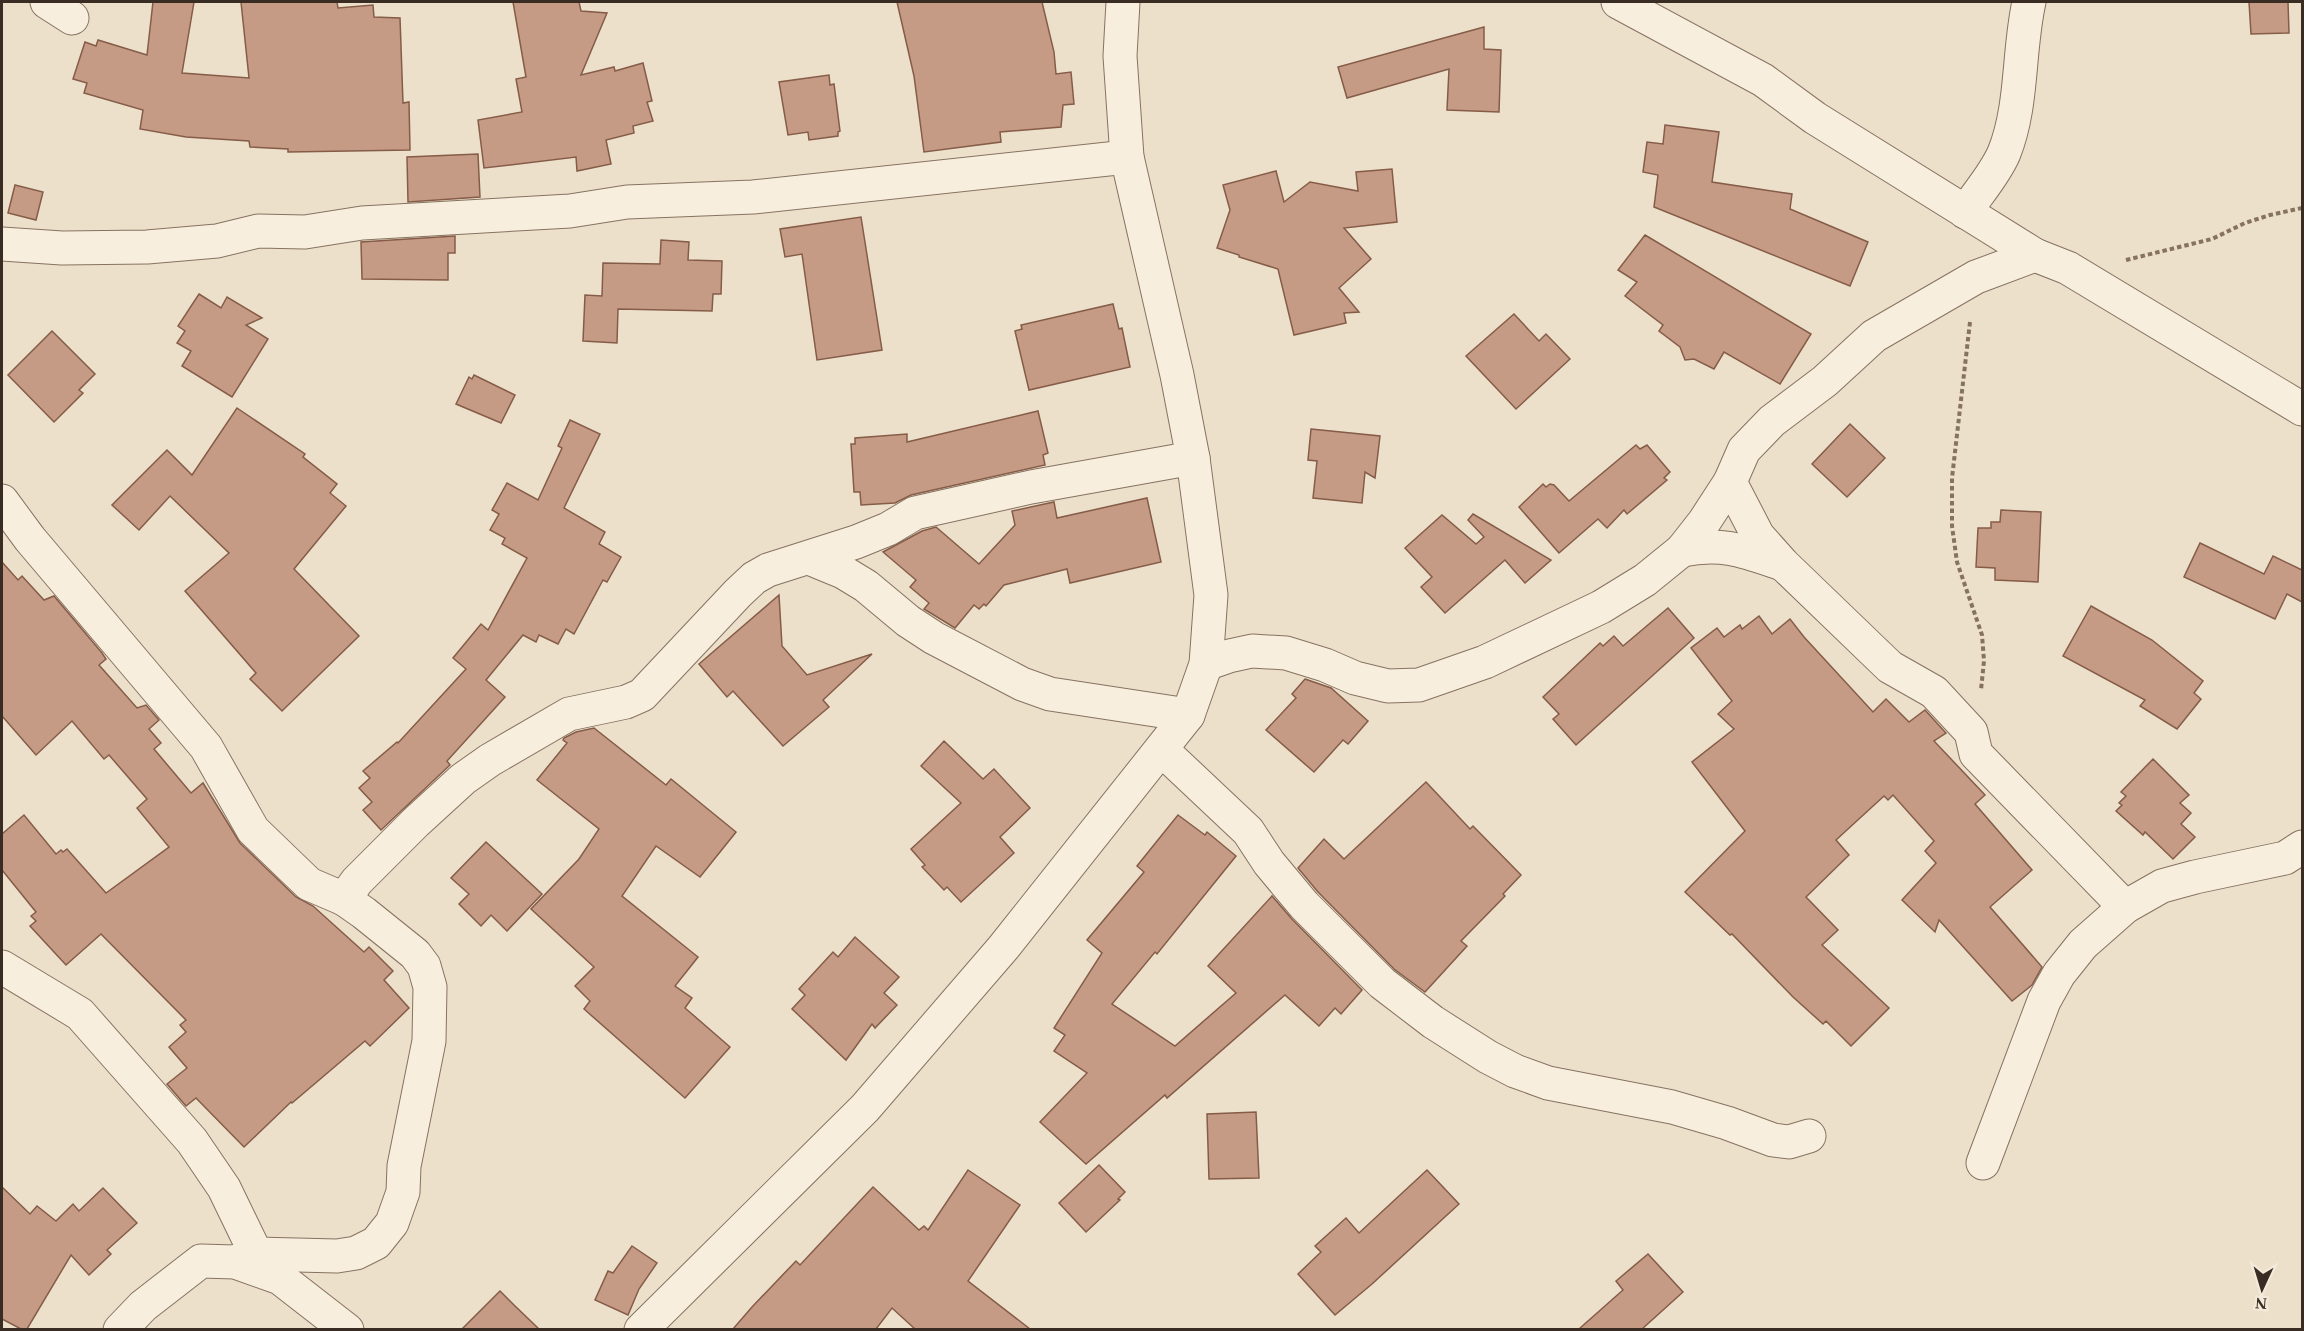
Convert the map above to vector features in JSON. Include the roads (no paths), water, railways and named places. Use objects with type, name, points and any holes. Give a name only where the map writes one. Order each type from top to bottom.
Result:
[{"type":"street","points":[[641,1329],[865,1108],[1003,948],[1188,715],[1206,664],[1211,595],[1193,458],[1178,375],[1126,157],[1120,56],[1123,2]]},
{"type":"street","points":[[1618,2],[1763,80],[1815,118],[2035,255],[2068,268],[2302,409]]},
{"type":"street","points":[[1965,212],[1996,168],[2004,152],[2016,111],[2029,2]]},
{"type":"street","points":[[2,244],[62,248],[147,247],[217,241],[258,231],[305,232],[362,223],[570,211],[627,202],[753,197],[1126,157]]},
{"type":"street","points":[[1206,664],[1252,651],[1286,653],[1366,681],[1388,686],[1419,685],[1485,662],[1601,607],[1646,580],[1682,550],[1704,522],[1730,482],[1744,450],[1772,421],[1825,381],[1874,336],[1976,277],[2035,255]]},
{"type":"street","points":[[344,899],[357,881],[407,831],[464,779],[490,759],[569,714],[626,702],[642,695],[738,592],[754,578],[768,570],[809,558],[888,529],[915,513],[950,504],[1193,458]]},
{"type":"street","points":[[1730,482],[1758,536],[1783,564],[1890,667],[1934,692],[1971,732],[1976,754],[2125,908]]},
{"type":"street","points":[[2,501],[37,547],[206,747],[253,830],[309,884],[344,899],[415,954],[424,966],[430,987],[429,1041],[404,1166],[403,1192],[393,1223],[376,1244],[356,1253],[337,1256],[201,1261],[143,1306],[120,1329]]},
{"type":"street","points":[[1682,550],[1705,546],[1737,549],[1783,564]]},
{"type":"street","points":[[809,558],[851,577],[925,632],[1022,684],[1050,694],[1188,715]]},
{"type":"street","points":[[1162,750],[1248,831],[1269,863],[1304,905],[1382,983],[1433,1022],[1488,1057],[1515,1071],[1548,1083],[1672,1107],[1727,1123],[1773,1140],[1789,1142],[1809,1136]]},
{"type":"street","points":[[1983,1163],[2044,1001],[2059,974],[2083,944],[2125,908],[2162,886],[2285,858],[2302,847]]},
{"type":"street","points":[[2,967],[80,1014],[192,1142],[224,1188],[245,1258],[279,1278],[347,1329]]}]
